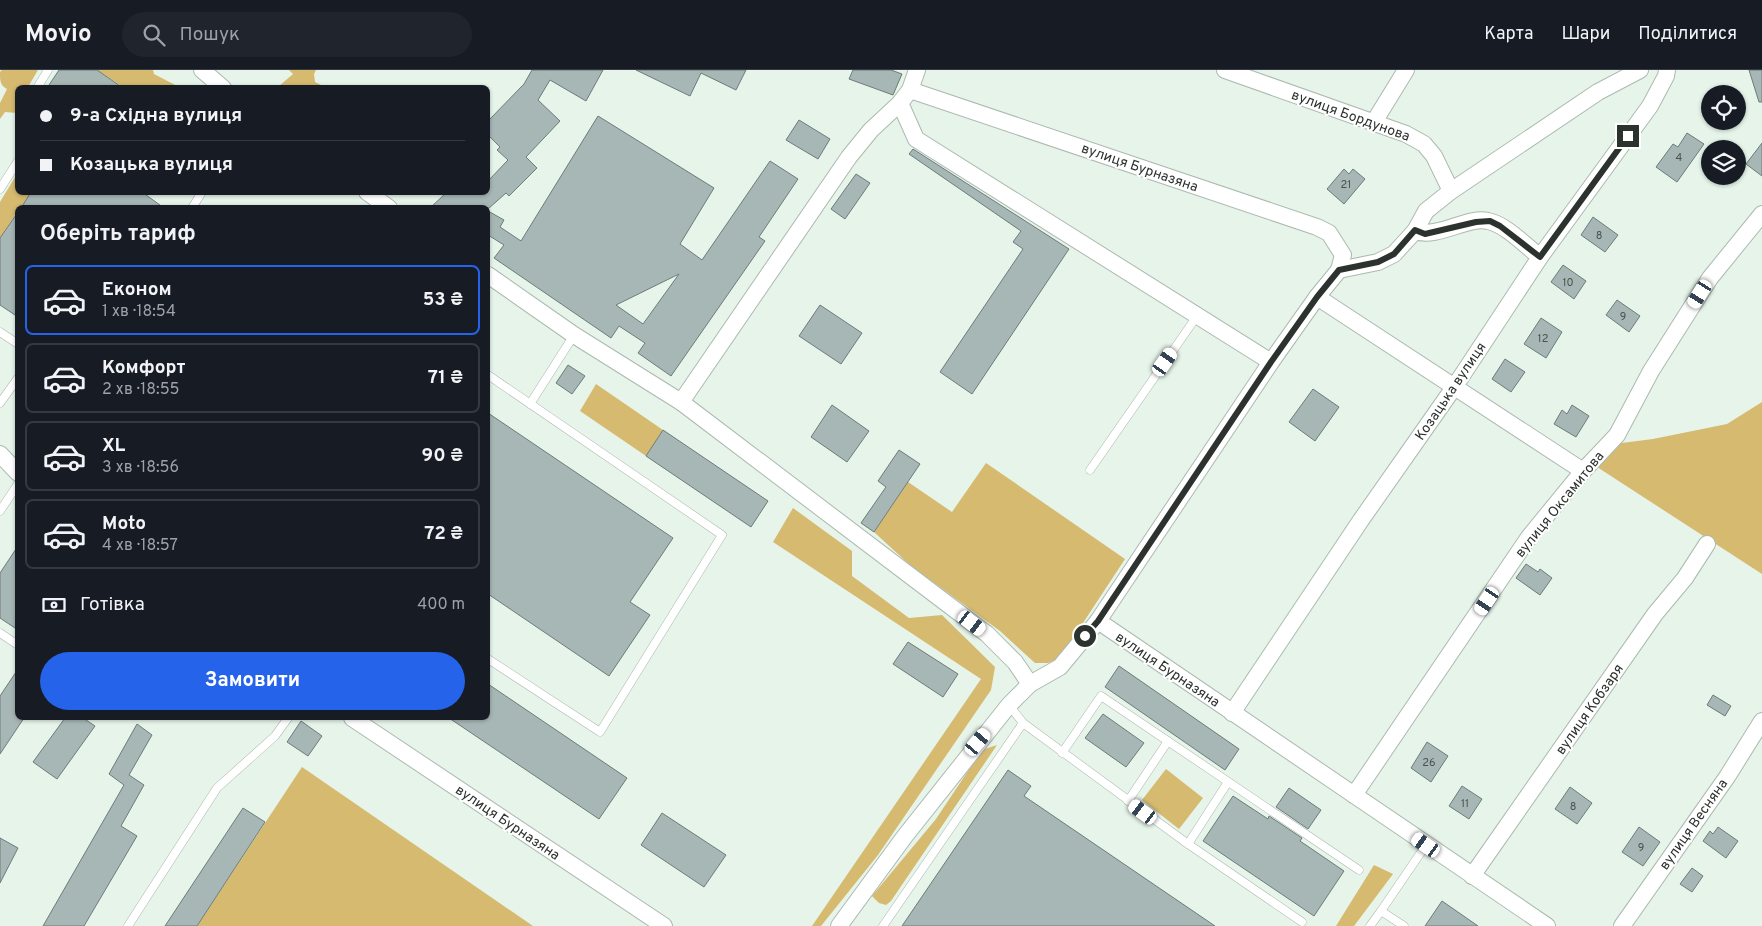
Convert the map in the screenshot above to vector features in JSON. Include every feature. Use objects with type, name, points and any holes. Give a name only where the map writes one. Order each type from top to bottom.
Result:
[{"type":"street","points":[[202,70],[219,85]]},
{"type":"street","points":[[681,402],[849,157],[871,130],[900,103],[910,90],[918,70]]},
{"type":"street","name":"вулиця Бордунова","points":[[1225,70],[1406,134],[1424,144],[1434,156],[1451,191]]},
{"type":"street","points":[[1374,122],[1406,70]]},
{"type":"street","points":[[844,925],[905,836],[1009,705],[1030,684],[1060,667],[1098,621],[1271,362],[1317,297],[1339,270],[1378,262],[1394,254],[1415,230],[1426,211],[1451,191],[1598,92],[1640,70]]},
{"type":"street","name":"Козацька вулиця","points":[[1232,712],[1361,520],[1455,386],[1540,257],[1650,106],[1666,76],[1667,70]]},
{"type":"street","name":"вулиця Бурназяна","points":[[910,90],[1317,227],[1329,233],[1343,255],[1339,270]]},
{"type":"street","points":[[900,103],[916,139],[1271,362]]},
{"type":"street","points":[[371,195],[385,205]]},
{"type":"street","name":"вулиця Оксамитова","points":[[1354,795],[1529,537],[1583,471],[1617,434],[1652,372],[1710,278],[1762,214]]},
{"type":"street","points":[[1415,230],[1425,234],[1476,222],[1490,221],[1500,226],[1540,257]]},
{"type":"street","points":[[490,277],[574,335],[681,402],[987,634],[1014,662],[1030,684]]},
{"type":"street","points":[[1317,297],[1583,471]]},
{"type":"street","points":[[0,454],[15,470]]},
{"type":"street","name":"вулиця Кобзаря","points":[[1472,876],[1655,614],[1685,578],[1707,544]]},
{"type":"street","name":"вулиця Бурназяна","points":[[1098,621],[1547,926]]},
{"type":"street","name":"вулиця Бурназяна","points":[[355,720],[664,926]]},
{"type":"street","name":"вулиця Весняна","points":[[1622,926],[1726,777],[1762,721]]},
{"type":"lane","points":[[39,85],[48,70]]},
{"type":"lane","points":[[0,188],[15,166]]},
{"type":"lane","points":[[1090,470],[1197,316]]},
{"type":"lane","points":[[0,332],[15,342]]},
{"type":"lane","points":[[530,404],[574,335]]},
{"type":"lane","points":[[490,376],[722,535],[600,732],[490,660]]},
{"type":"lane","points":[[0,403],[15,382]]},
{"type":"lane","points":[[0,511],[15,488]]},
{"type":"lane","points":[[0,633],[15,643]]},
{"type":"lane","points":[[1062,753],[1101,696],[1359,870]]},
{"type":"lane","points":[[1009,705],[1023,723],[1062,753],[1188,844],[1302,922]]},
{"type":"lane","points":[[128,926],[217,788],[276,736],[287,720]]},
{"type":"lane","points":[[883,926],[1023,723]]},
{"type":"lane","points":[[1128,801],[1168,741]]},
{"type":"lane","points":[[1188,844],[1228,782]]},
{"type":"lane","points":[[1370,926],[1426,845]]},
{"type":"lane","points":[[1381,911],[1404,926]]},
{"type":"shaded area","points":[[2,70],[38,70],[29,85],[15,85],[15,113],[5,112],[0,119],[0,103],[7,89],[1,82],[0,72]]},
{"type":"shaded area","points":[[97,70],[153,70],[154,74],[175,85],[120,85]]},
{"type":"shaded area","points":[[289,70],[316,70],[314,74],[315,82],[321,85],[280,85],[293,74]]},
{"type":"shaded area","points":[[15,177],[15,195],[30,195],[22,205],[15,205],[15,215],[0,238],[0,202]]},
{"type":"shaded area","points":[[596,384],[663,430],[646,456],[580,411]]},
{"type":"shaded area","points":[[1762,402],[1762,574],[1594,465],[1614,444],[1653,439],[1727,424]]},
{"type":"shaded area","points":[[986,463],[1125,559],[1060,658],[1048,663],[1035,663],[1000,631],[911,566],[874,532],[908,482],[952,512]]},
{"type":"shaded area","points":[[793,508],[852,551],[852,576],[909,618],[942,615],[995,667],[991,690],[878,855],[821,926],[812,926],[981,679],[773,542]]},
{"type":"shaded area","points":[[997,745],[891,901],[886,905],[879,903],[872,896],[936,819],[982,750]]},
{"type":"shaded area","points":[[302,767],[533,926],[197,926]]},
{"type":"shaded area","points":[[1166,769],[1203,798],[1179,829],[1142,800]]},
{"type":"shaded area","points":[[1374,865],[1393,874],[1354,926],[1336,926]]},
{"type":"building","points":[[59,70],[97,70],[119,85],[49,85]]},
{"type":"building","points":[[532,70],[603,70],[586,101],[550,80],[538,100],[560,121],[526,157],[537,168],[509,196],[506,193],[490,207],[490,205],[433,205],[444,195],[490,195],[490,179],[508,160],[497,150],[500,147],[490,137],[490,119],[524,84]]},
{"type":"building","points":[[636,70],[746,70],[736,90],[701,73],[690,96]]},
{"type":"building","points":[[853,70],[891,70],[902,74],[893,95],[849,79]]},
{"type":"building","points":[[1749,70],[1762,70],[1762,102],[1759,102]]},
{"type":"building","points":[[598,116],[714,188],[680,244],[702,260],[770,161],[798,179],[759,237],[765,241],[671,376],[638,353],[645,343],[619,326],[611,338],[494,258],[504,245],[490,236],[490,212],[504,220],[500,227],[521,241]],"holes":[[[679,274],[643,324],[616,305]]]},
{"type":"building","points":[[799,120],[830,139],[818,159],[786,140]]},
{"type":"building","points":[[1687,133],[1701,142],[1701,148],[1677,182],[1656,167],[1673,144],[1678,147]]},
{"type":"building","points":[[1762,143],[1762,176],[1746,164]]},
{"type":"building","points":[[913,149],[1069,249],[972,394],[940,372],[1023,249],[1013,242],[1021,231],[909,154]]},
{"type":"building","points":[[1344,169],[1349,174],[1353,169],[1365,179],[1344,204],[1327,189]]},
{"type":"building","points":[[856,174],[870,183],[845,219],[831,209]]},
{"type":"building","points":[[29,195],[146,195],[160,205],[23,205]]},
{"type":"building","points":[[15,216],[15,315],[0,305],[0,238]]},
{"type":"building","points":[[1593,217],[1618,235],[1605,252],[1581,235]]},
{"type":"building","points":[[1563,265],[1586,281],[1574,299],[1551,282]]},
{"type":"building","points":[[1617,300],[1640,316],[1629,332],[1606,315]]},
{"type":"building","points":[[820,305],[862,333],[841,364],[799,336]]},
{"type":"building","points":[[1541,318],[1562,332],[1546,358],[1524,344]]},
{"type":"building","points":[[1505,359],[1525,372],[1511,392],[1492,379]]},
{"type":"building","points":[[568,365],[585,376],[572,394],[556,383]]},
{"type":"building","points":[[1313,389],[1339,407],[1315,441],[1289,422]]},
{"type":"building","points":[[832,405],[869,431],[847,462],[811,437]]},
{"type":"building","points":[[1572,405],[1589,416],[1576,437],[1554,424],[1562,410],[1567,414]]},
{"type":"building","points":[[490,414],[673,538],[630,602],[650,615],[609,676],[490,595]]},
{"type":"building","points":[[663,430],[768,501],[751,527],[646,456]]},
{"type":"building","points":[[899,450],[920,464],[874,532],[861,523],[886,487],[878,481]]},
{"type":"building","points":[[15,550],[15,628],[0,618],[0,573]]},
{"type":"building","points":[[1526,564],[1538,572],[1540,569],[1552,578],[1540,595],[1516,578]]},
{"type":"building","points":[[908,642],[958,674],[943,697],[893,664]]},
{"type":"building","points":[[1119,666],[1239,749],[1225,770],[1105,687]]},
{"type":"building","points":[[15,674],[15,720],[23,720],[0,754],[0,696]]},
{"type":"building","points":[[490,685],[627,778],[599,819],[452,720],[490,720]]},
{"type":"building","points":[[1713,695],[1731,706],[1725,716],[1707,705]]},
{"type":"building","points":[[1103,714],[1144,743],[1126,767],[1085,738]]},
{"type":"building","points":[[64,720],[86,720],[95,726],[57,779],[33,762]]},
{"type":"building","points":[[301,721],[322,736],[308,756],[287,742]]},
{"type":"building","points":[[137,724],[152,735],[129,775],[144,785],[121,826],[137,836],[84,926],[43,926],[124,785],[109,774]]},
{"type":"building","points":[[1427,742],[1448,756],[1431,782],[1411,768]]},
{"type":"building","points":[[1008,770],[1031,786],[1024,796],[1215,926],[902,926]]},
{"type":"building","points":[[1462,786],[1482,799],[1469,819],[1449,806]]},
{"type":"building","points":[[1570,787],[1592,803],[1577,824],[1555,809]]},
{"type":"building","points":[[1289,788],[1321,810],[1308,829],[1276,807]]},
{"type":"building","points":[[1233,796],[1268,819],[1269,816],[1302,838],[1300,841],[1344,871],[1314,916],[1203,841]]},
{"type":"building","points":[[243,808],[265,822],[197,926],[165,926]]},
{"type":"building","points":[[662,813],[726,855],[704,887],[641,845]]},
{"type":"building","points":[[1639,827],[1660,842],[1643,866],[1622,852]]},
{"type":"building","points":[[1718,827],[1738,841],[1726,858],[1703,841],[1710,831],[1713,834]]},
{"type":"building","points":[[0,838],[18,848],[0,883]]},
{"type":"building","points":[[1692,868],[1703,876],[1692,892],[1680,884]]},
{"type":"building","points":[[1442,901],[1478,926],[1425,926]]},
{"type":"route","points":[[1085,636],[1098,621],[1271,362],[1317,297],[1339,270],[1378,262],[1394,254],[1415,230],[1425,234],[1484,220],[1500,226],[1540,257],[1628,136]]}]
